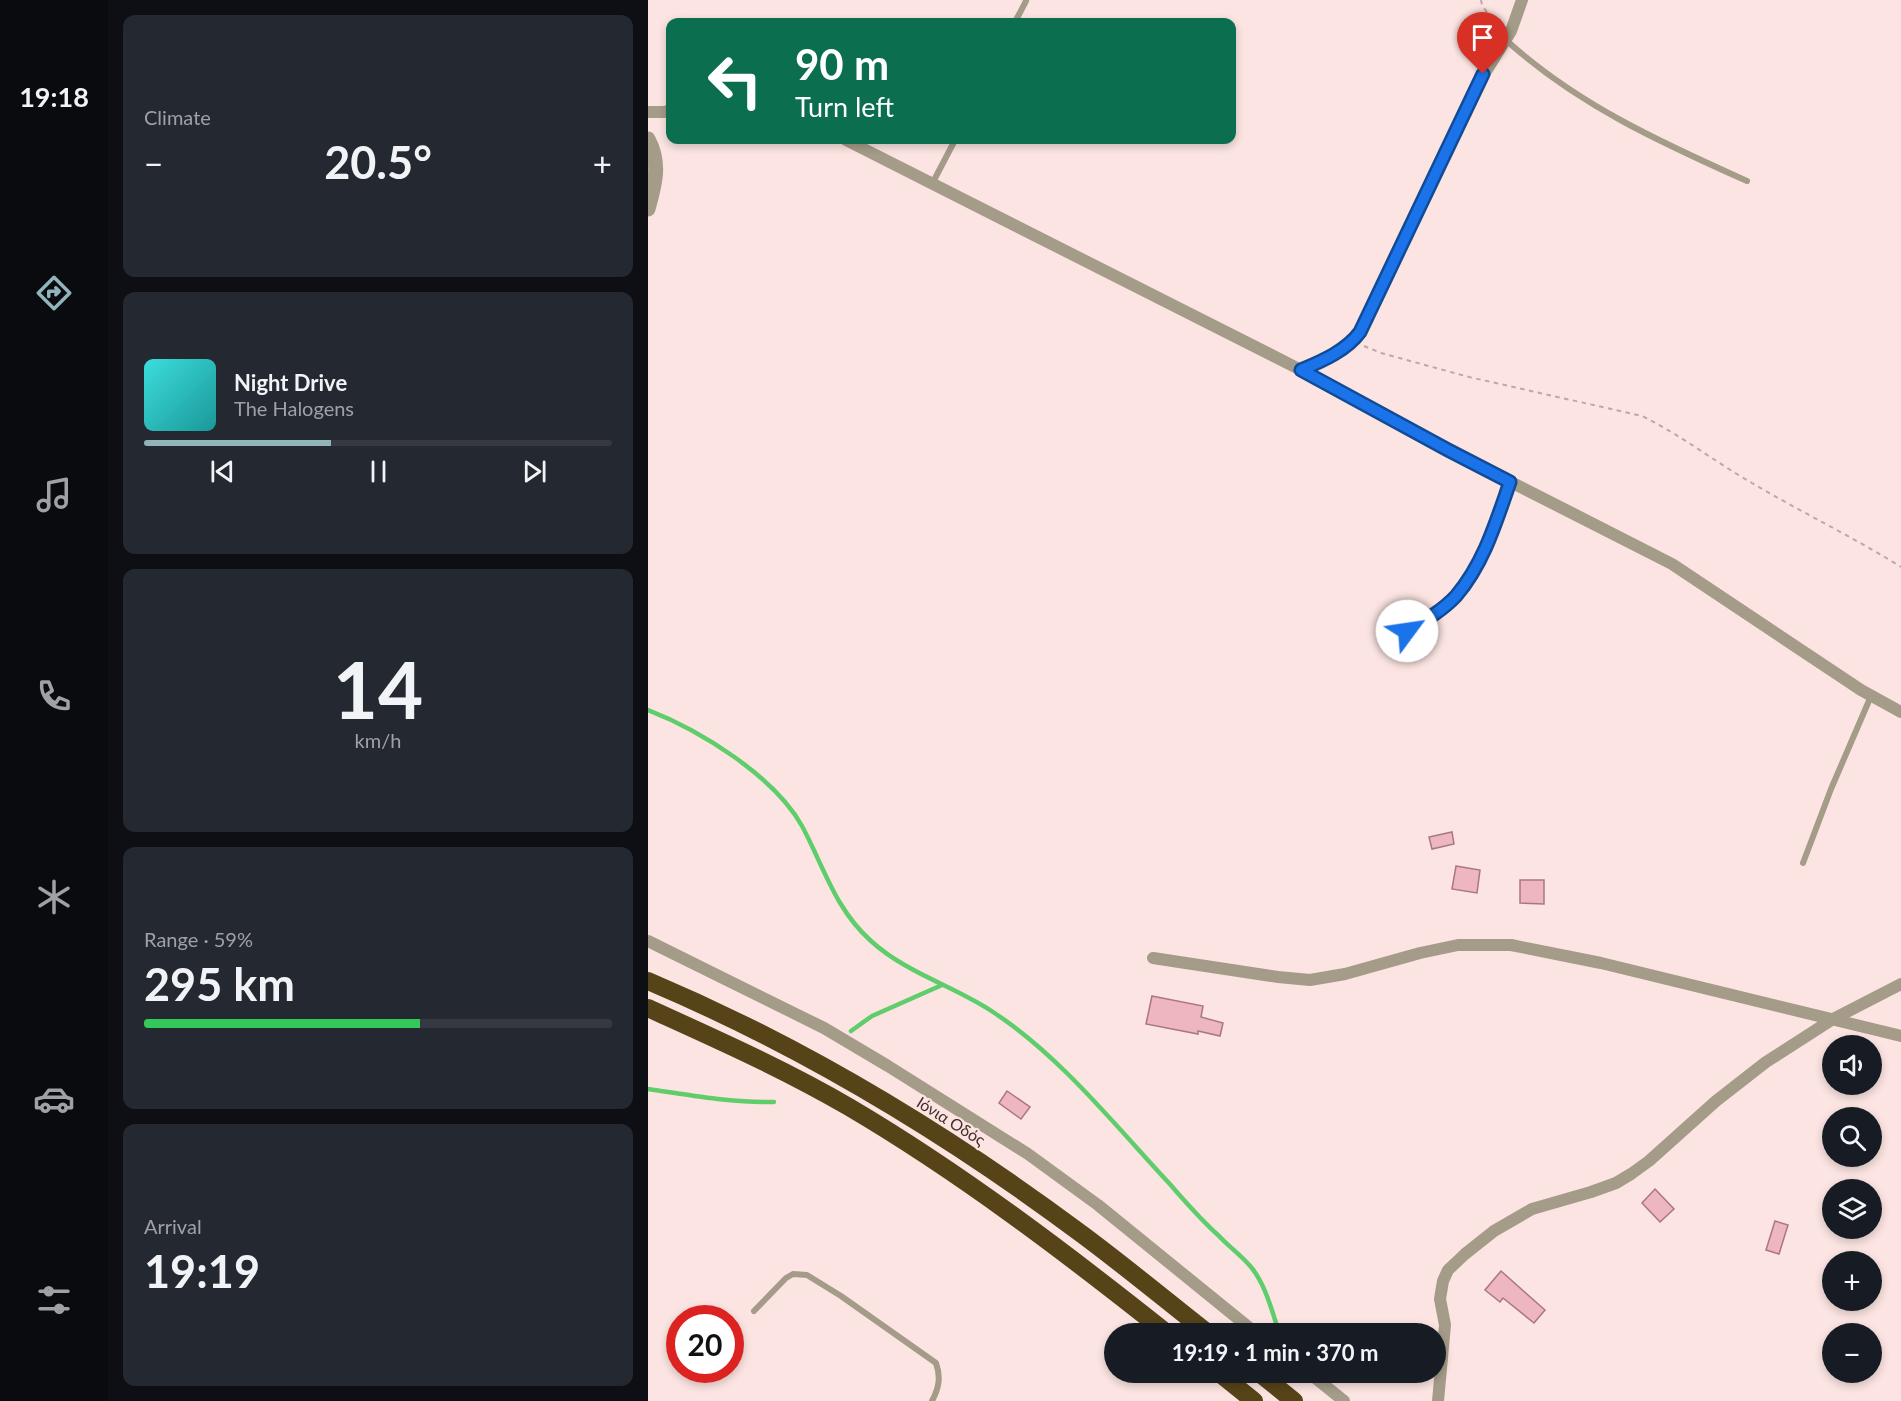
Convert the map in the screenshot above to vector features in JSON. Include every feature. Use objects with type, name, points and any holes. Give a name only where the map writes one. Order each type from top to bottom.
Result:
[{"type":"highway","name":"Ιόνια Οδός","points":[[648,981],[710,1007],[855,1085],[983,1164],[1084,1235],[1195,1323]]},
{"type":"highway","points":[[648,1008],[783,1071],[848,1106],[976,1189],[1072,1258],[1154,1323]]},
{"type":"highway","points":[[1232,1383],[1254,1401]]},
{"type":"highway","points":[[1272,1383],[1294,1401]]},
{"type":"street","points":[[1301,370],[1353,341],[1364,327],[1473,92],[1506,39],[1522,0]]},
{"type":"street","points":[[648,112],[666,112]]},
{"type":"street","points":[[648,139],[657,165],[648,210]]},
{"type":"street","points":[[854,144],[1301,370],[1448,450],[1672,564],[1871,695],[1901,712]]},
{"type":"street","points":[[648,940],[824,1028],[888,1065],[1002,1137],[1098,1205],[1243,1323]]},
{"type":"street","points":[[1153,958],[1310,980],[1355,972],[1420,952],[1458,945],[1511,945],[1600,963],[1901,1036]]},
{"type":"street","points":[[1438,1401],[1445,1325],[1440,1299],[1443,1281],[1448,1270],[1494,1231],[1532,1209],[1592,1192],[1616,1183],[1631,1174],[1649,1161],[1716,1101],[1766,1062],[1833,1019],[1901,984]]},
{"type":"street","points":[[1322,1383],[1344,1401]]},
{"type":"lane","points":[[1017,18],[1026,1]]},
{"type":"lane","points":[[1506,39],[1524,56],[1604,112],[1657,140],[1747,182]]},
{"type":"lane","points":[[932,184],[953,144]]},
{"type":"lane","points":[[1407,631],[1432,616],[1455,597],[1475,570],[1493,533],[1510,482]]},
{"type":"lane","points":[[1803,863],[1831,789],[1871,695]]},
{"type":"lane","points":[[754,1311],[786,1278],[794,1274],[807,1275],[841,1296],[936,1363],[939,1382],[932,1401]]},
{"type":"path","points":[[1481,0],[1482,5],[1506,39]]},
{"type":"path","points":[[1353,341],[1381,353],[1469,377],[1642,416],[1807,516],[1901,567]]},
{"type":"building","points":[[1452,832],[1454,844],[1432,849],[1429,837]]},
{"type":"building","points":[[1456,866],[1480,870],[1477,893],[1452,889]]},
{"type":"building","points":[[1520,880],[1544,880],[1544,904],[1520,903]]},
{"type":"building","points":[[1152,996],[1203,1006],[1201,1017],[1223,1023],[1220,1036],[1146,1024]]},
{"type":"building","points":[[1007,1091],[1030,1107],[1021,1119],[999,1103]]},
{"type":"building","points":[[1655,1189],[1674,1209],[1660,1222],[1642,1203]]},
{"type":"building","points":[[1775,1221],[1788,1225],[1779,1254],[1766,1250]]},
{"type":"building","points":[[1501,1271],[1545,1310],[1534,1323],[1503,1298],[1500,1302],[1485,1290]]},
{"type":"waterway","points":[[648,710],[712,742],[755,773],[773,790],[802,826],[831,887],[848,915],[871,941],[899,962],[993,1012],[1017,1029],[1063,1069],[1198,1216],[1251,1267],[1264,1289],[1276,1323]]},
{"type":"waterway","points":[[851,1031],[872,1016],[942,985]]},
{"type":"waterway","points":[[648,1089],[726,1100],[774,1102]]},
{"type":"route","points":[[1407,631],[1432,616],[1455,597],[1475,570],[1493,533],[1510,482],[1301,370],[1337,352],[1353,341],[1364,327],[1483,74]]}]
